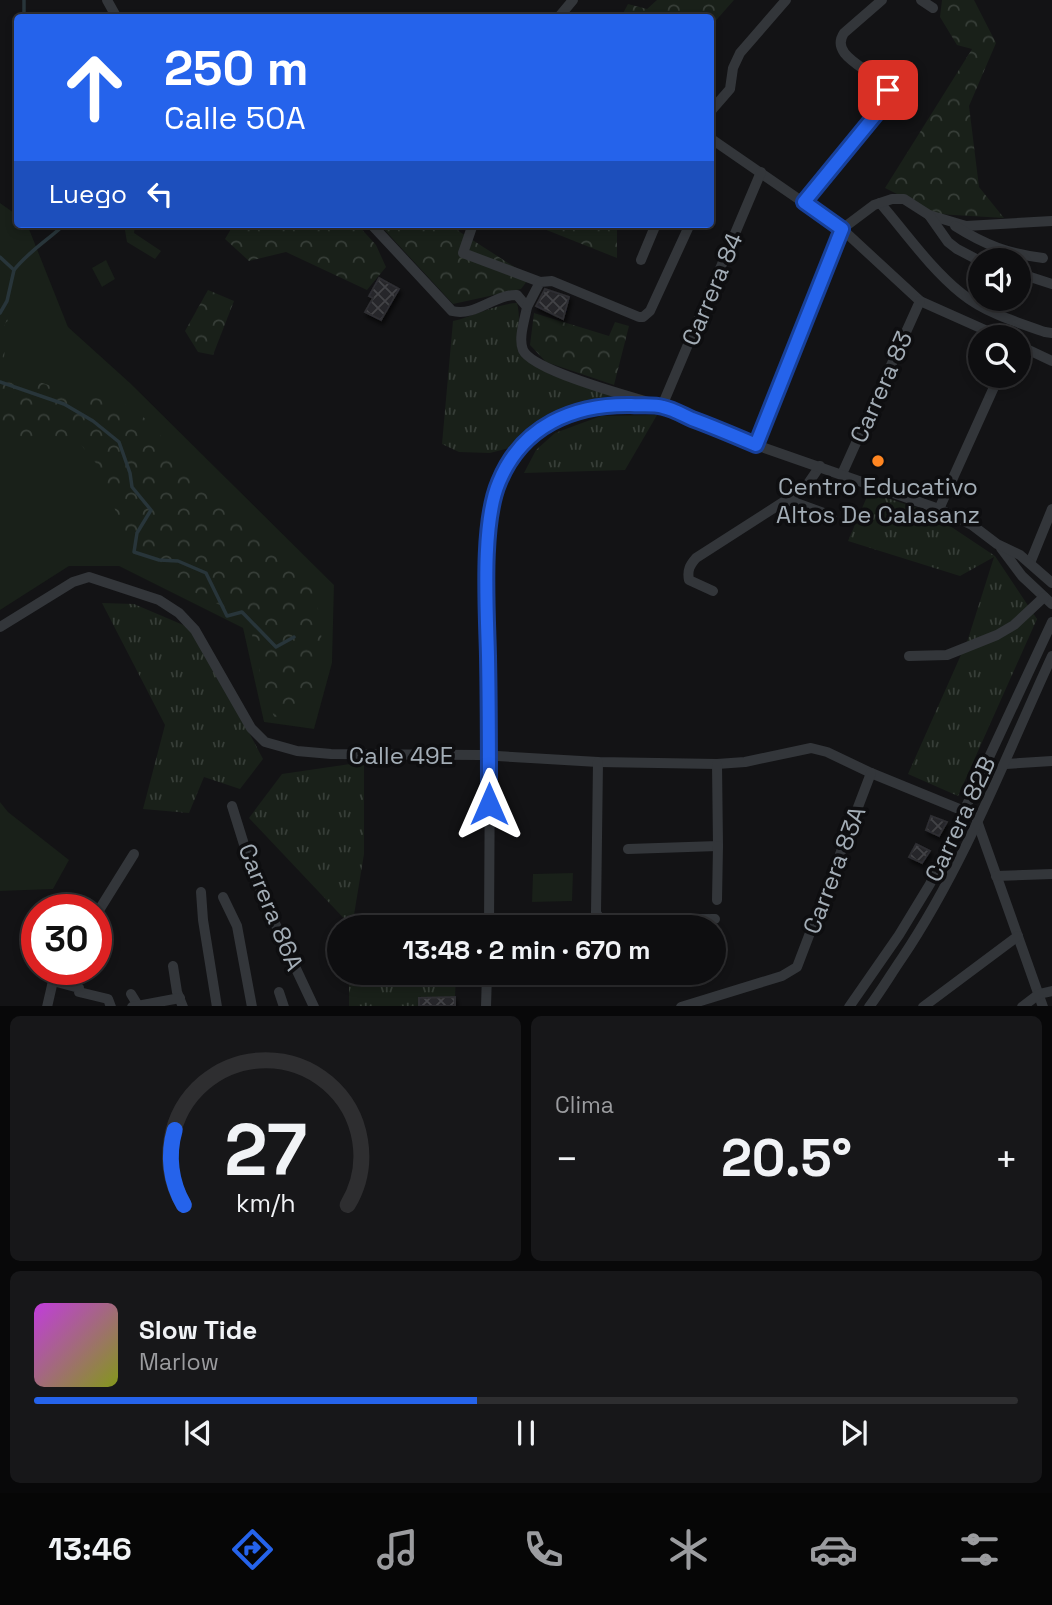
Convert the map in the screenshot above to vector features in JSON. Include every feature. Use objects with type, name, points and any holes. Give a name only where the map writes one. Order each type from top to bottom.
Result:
[{"type":"street","points":[[561,14],[573,0]]},
{"type":"street","points":[[714,108],[730,89],[733,68],[740,53],[786,0]]},
{"type":"street","points":[[804,202],[889,96],[885,86],[846,56],[840,44],[844,33],[882,0]]},
{"type":"street","points":[[922,0],[933,8]]},
{"type":"street","points":[[714,141],[842,229],[920,301],[974,325]]},
{"type":"street","name":"Carrera 84","points":[[663,406],[761,172]]},
{"type":"street","points":[[756,445],[842,229],[874,205],[892,199],[904,199],[976,240],[1015,255],[1044,258]]},
{"type":"street","points":[[880,202],[944,277],[962,294],[1001,317],[1052,333]]},
{"type":"street","points":[[929,215],[948,242],[968,255]]},
{"type":"street","points":[[950,223],[982,227],[1052,221]]},
{"type":"street","points":[[375,228],[453,311],[468,312],[510,295],[522,298],[527,307]]},
{"type":"street","points":[[472,228],[463,253],[540,282],[552,281],[639,317],[650,311],[688,228]]},
{"type":"street","points":[[641,260],[654,228]]},
{"type":"street","points":[[1031,277],[1052,284]]},
{"type":"street","points":[[540,282],[527,307],[522,341],[523,351],[529,358],[571,378],[663,406],[756,445],[939,509],[972,525],[997,544],[1030,563],[1052,583]]},
{"type":"street","name":"Carrera 83","points":[[842,474],[920,301]]},
{"type":"street","points":[[1031,352],[1052,362]]},
{"type":"street","points":[[939,509],[994,388]]},
{"type":"street","points":[[489,915],[487,607],[491,508],[498,484],[521,446],[535,433],[559,418],[592,407],[663,406]]},
{"type":"street","points":[[713,591],[689,580],[690,565],[696,558],[805,488],[820,466]]},
{"type":"street","points":[[788,500],[832,516]]},
{"type":"street","points":[[1030,563],[1052,509]]},
{"type":"street","points":[[909,656],[947,655],[997,635],[1048,600],[1022,576],[997,544]]},
{"type":"street","name":"Calle 49E","points":[[0,626],[73,582],[89,577],[99,578],[159,600],[179,613],[199,637],[251,729],[265,742],[297,751],[717,764],[745,762],[811,748],[827,752],[964,811]]},
{"type":"street","name":"Carrera 82B","points":[[849,1006],[899,935],[930,884],[1052,622]]},
{"type":"street","name":"Carrera 82B","points":[[869,1006],[921,930],[1006,764],[1052,656]]},
{"type":"street","points":[[1006,764],[1052,761]]},
{"type":"street","points":[[597,915],[598,762]]},
{"type":"street","points":[[717,764],[718,900]]},
{"type":"street","name":"Carrera 83A","points":[[681,1006],[782,976],[797,967],[871,773]]},
{"type":"street","name":"Carrera 86A","points":[[232,806],[252,870],[314,1006]]},
{"type":"street","points":[[977,821],[1043,1006]]},
{"type":"street","points":[[628,849],[718,846]]},
{"type":"street","points":[[109,894],[134,854]]},
{"type":"street","points":[[996,876],[1052,874]]},
{"type":"street","points":[[201,892],[202,920],[217,1006]]},
{"type":"street","points":[[223,897],[237,926],[252,1006]]},
{"type":"street","points":[[923,1006],[1017,936]]},
{"type":"street","points":[[135,1003],[182,1002],[177,992],[173,966]]},
{"type":"street","points":[[47,1006],[52,985]]},
{"type":"street","points":[[68,985],[79,988],[79,992],[108,999],[111,1006]]},
{"type":"street","points":[[486,1006],[487,985]]},
{"type":"street","points":[[1022,1006],[1038,994],[1052,991]]},
{"type":"street","points":[[279,992],[284,1006]]},
{"type":"green space","points":[[657,0],[734,0],[714,23],[714,14],[623,14],[628,4],[647,9]]},
{"type":"green space","points":[[942,0],[974,0],[996,43],[969,106],[979,187],[1004,218],[937,214],[885,188],[972,49],[957,45],[940,17]]},
{"type":"green space","points":[[0,203],[14,213],[14,228],[29,228],[68,327],[130,383],[334,585],[332,663],[314,729],[264,722],[243,628],[119,566],[69,566],[0,610]]},
{"type":"green space","points":[[125,228],[135,228],[134,233],[161,251],[155,259],[127,242]]},
{"type":"green space","points":[[232,228],[361,228],[376,245],[386,267],[367,290],[286,252],[249,261],[225,239]]},
{"type":"green space","points":[[383,228],[456,228],[530,277],[521,289],[453,304]]},
{"type":"green space","points":[[542,228],[617,228],[617,258]]},
{"type":"green space","points":[[106,260],[115,279],[102,287],[92,268]]},
{"type":"green space","points":[[208,290],[234,301],[213,355],[198,352],[185,331]]},
{"type":"green space","points":[[517,303],[521,356],[551,375],[616,397],[551,416],[509,448],[490,453],[459,452],[442,444],[453,321]]},
{"type":"green space","points":[[534,313],[609,336],[615,322],[629,326],[614,385],[546,362],[530,345]]},
{"type":"green space","points":[[8,316],[3,369],[68,392],[124,404],[153,424],[173,456],[315,584],[322,642],[310,710],[274,717],[261,677],[249,620],[194,592],[123,536],[104,473],[78,441],[0,442],[0,338]]},
{"type":"green space","points":[[657,415],[625,470],[524,473],[536,450],[555,433],[601,416]]},
{"type":"green space","points":[[869,492],[929,512],[995,556],[1037,619],[958,796],[908,774],[968,639],[994,557],[960,576],[848,541]]},
{"type":"green space","points":[[102,603],[134,604],[195,630],[263,759],[240,789],[204,777],[189,813],[143,809],[165,725]]},
{"type":"green space","points":[[364,762],[364,854],[354,915],[341,915],[249,818],[282,774]]},
{"type":"green space","points":[[0,802],[8,812],[69,860],[53,889],[0,891]]},
{"type":"green space","points":[[573,873],[572,901],[532,902],[533,874]]},
{"type":"green space","points":[[349,985],[456,985],[455,997],[419,998],[419,1006],[349,1006]]},
{"type":"building","points":[[379,278],[399,289],[381,320],[365,312],[373,298],[369,296]]},
{"type":"building","points":[[545,289],[569,297],[563,319],[536,306]]},
{"type":"building","points":[[931,816],[947,822],[939,836],[926,830]]},
{"type":"building","points":[[916,844],[930,851],[922,863],[909,857]]},
{"type":"building","points":[[455,997],[455,1006],[419,1006],[419,998]]},
{"type":"waterway","points":[[24,0],[24,14]]},
{"type":"waterway","points":[[14,270],[60,228]]},
{"type":"waterway","points":[[0,257],[14,270],[7,301],[0,313]]},
{"type":"waterway","points":[[0,382],[64,404],[93,421],[119,442],[132,487],[151,510],[137,533],[134,552],[159,560],[178,561],[206,573],[227,616],[242,612],[276,647],[294,637]]},
{"type":"place","name":"Centro Educativo Altos De Calasanz","points":[[878,461]]},
{"type":"route","points":[[489,804],[489,539],[491,508],[498,484],[508,464],[535,433],[559,418],[592,407],[616,405],[663,406],[756,445],[842,229],[804,202],[886,102],[888,90]]}]
